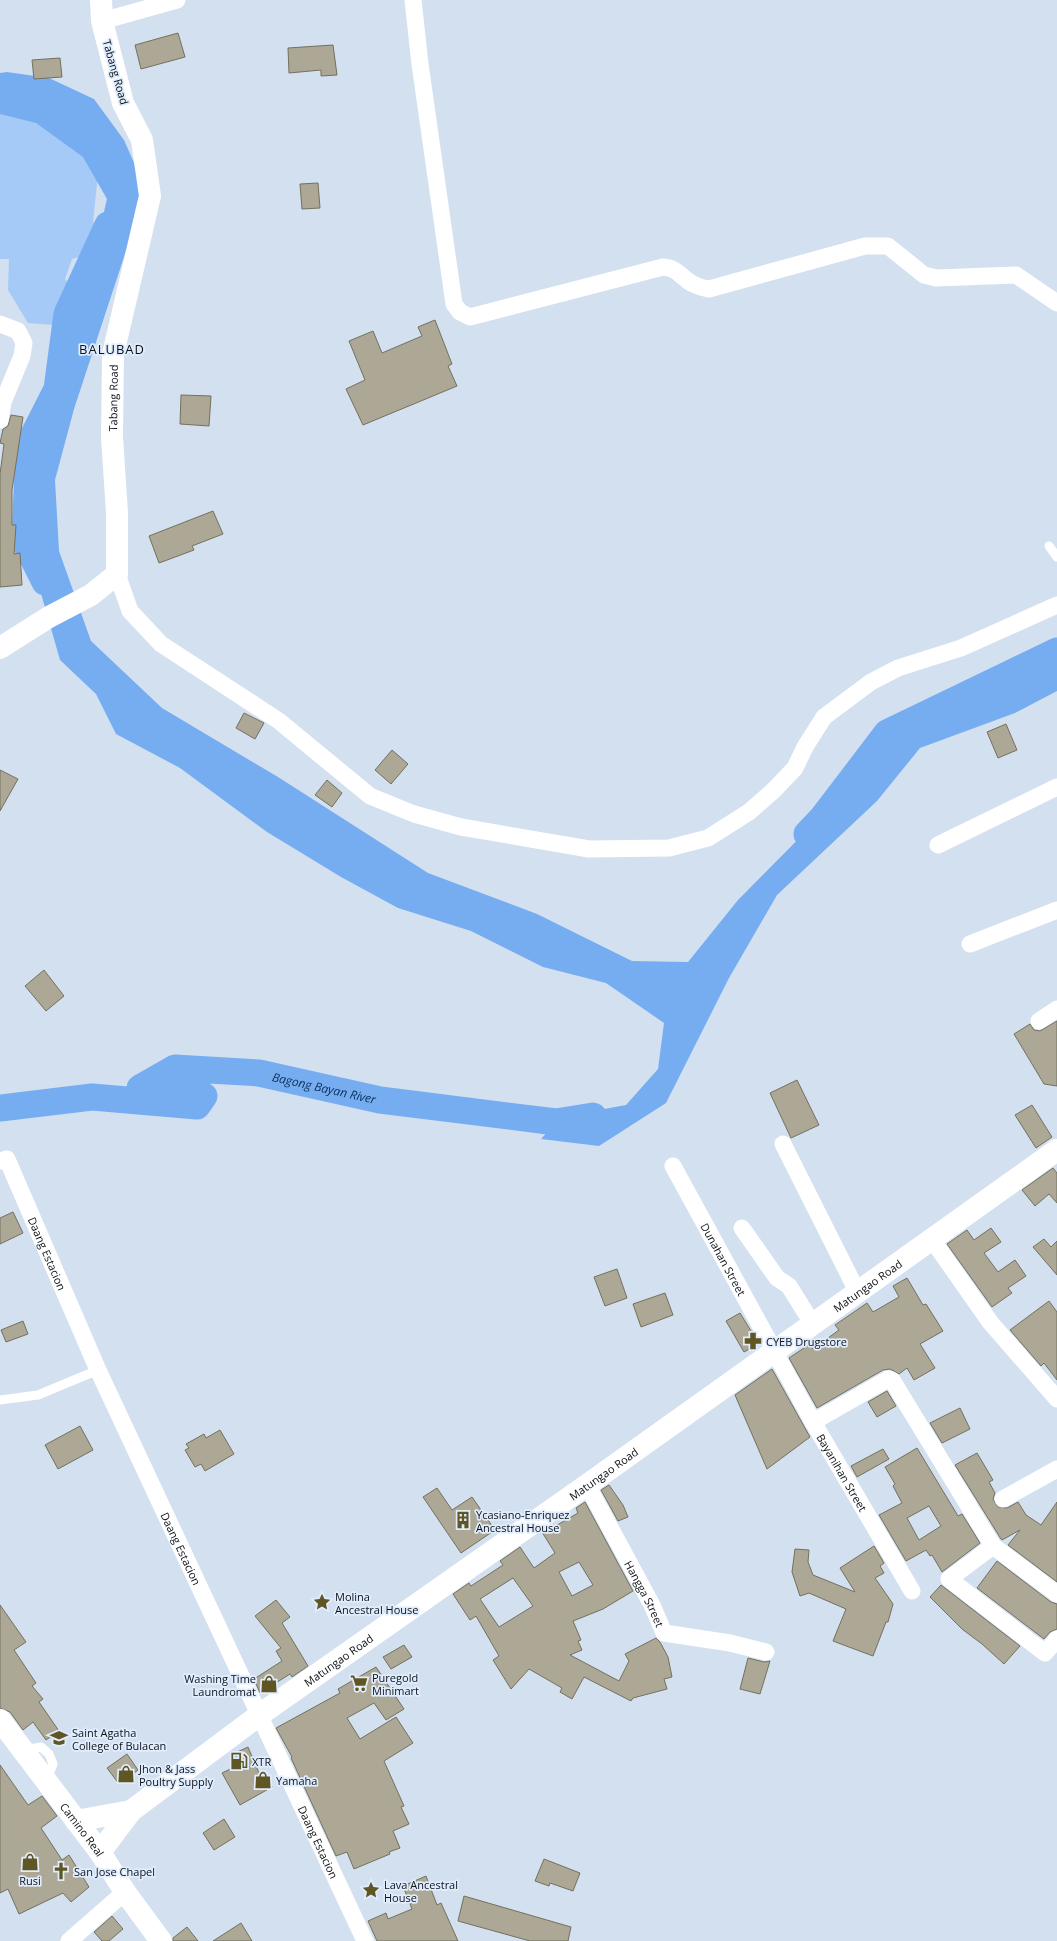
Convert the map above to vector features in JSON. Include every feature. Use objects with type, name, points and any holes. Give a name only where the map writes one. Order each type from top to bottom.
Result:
[{"type":"main road","name":"Tabang Road","points":[[101,11],[123,103],[142,140],[150,196],[113,354],[112,437],[117,513],[117,574]]},
{"type":"main road","points":[[0,648],[49,617],[91,594],[117,574]]},
{"type":"main road","name":"Matungao Road","points":[[100,1852],[132,1812],[258,1716],[587,1485],[774,1352],[930,1238],[1057,1150]]},
{"type":"main road","name":"Camino Real","points":[[0,1720],[100,1852],[125,1892],[161,1941]]},
{"type":"main road","name":"Matungao Road","points":[[76,1821],[132,1812]]},
{"type":"street","points":[[101,11],[177,0]]},
{"type":"street","points":[[414,0],[420,64],[454,304],[460,312],[470,317],[663,267],[672,268],[680,272],[689,282],[698,287],[709,289],[865,246],[888,246],[924,275],[936,278],[1016,275],[1057,303]]},
{"type":"street","points":[[0,324],[18,331],[24,343],[22,356],[3,402],[0,420]]},
{"type":"street","points":[[117,574],[130,611],[161,644],[279,721],[370,796],[414,814],[461,827],[589,849],[669,848],[708,838],[749,812],[773,791],[795,768],[805,747],[824,717],[871,682],[898,668],[961,648],[1057,604]]},
{"type":"street","points":[[938,845],[1057,788]]},
{"type":"street","points":[[970,944],[1057,910]]},
{"type":"street","points":[[1039,1021],[1057,1010]]},
{"type":"street","points":[[783,1144],[857,1291]]},
{"type":"street","name":"Daang Estacion","points":[[0,1161],[7,1159],[98,1370],[258,1716],[365,1941]]},
{"type":"street","name":"Dunahan Street","points":[[673,1166],[774,1352]]},
{"type":"street","points":[[742,1228],[777,1278],[789,1286],[812,1323]]},
{"type":"street","points":[[930,1238],[990,1322],[1057,1400]]},
{"type":"street","name":"Bayanihan Street","points":[[774,1352],[813,1422],[912,1591]]},
{"type":"street","points":[[813,1422],[888,1379],[892,1380],[993,1546],[1057,1594]]},
{"type":"street","points":[[1003,1499],[1057,1469]]},
{"type":"street","name":"Hangga Street","points":[[587,1485],[652,1605],[664,1633],[730,1643],[766,1652]]},
{"type":"street","points":[[993,1546],[949,1579],[1045,1653],[1057,1639]]},
{"type":"street","points":[[69,1941],[125,1892]]},
{"type":"lane","points":[[1049,546],[1057,557]]},
{"type":"lane","points":[[0,1400],[38,1395],[98,1370]]},
{"type":"shaded area","points":[[7,72],[49,78],[94,99],[124,140],[146,190],[74,409],[55,480],[59,551],[91,641],[162,708],[278,777],[428,873],[537,914],[632,961],[688,962],[738,900],[840,797],[910,716],[972,699],[1044,653],[1057,649],[1057,691],[1015,713],[920,748],[877,801],[777,895],[729,978],[666,1103],[599,1146],[541,1139],[561,1117],[626,1105],[658,1069],[664,1023],[606,983],[543,967],[471,931],[398,908],[341,877],[267,832],[180,768],[116,734],[96,694],[60,660],[18,513],[38,409],[85,292],[107,199],[83,157],[36,123],[0,114],[0,73]]},
{"type":"shaded area","points":[[0,103],[101,145],[93,222],[101,227],[98,234],[90,235],[84,256],[72,259],[65,279],[72,288],[54,325],[28,323],[8,290],[9,259],[0,259]]},
{"type":"building","points":[[178,33],[185,57],[141,69],[135,45]]},
{"type":"building","points":[[333,45],[337,75],[321,76],[321,70],[289,73],[288,48]]},
{"type":"building","points":[[60,58],[62,77],[34,79],[32,60]]},
{"type":"building","points":[[318,183],[320,208],[302,209],[300,184]]},
{"type":"building","points":[[435,320],[452,364],[448,366],[457,386],[363,425],[346,389],[365,380],[349,341],[373,331],[382,353],[422,336],[418,327]]},
{"type":"building","points":[[181,395],[211,396],[209,426],[180,424]]},
{"type":"building","points":[[11,415],[23,417],[12,490],[12,525],[16,525],[14,554],[20,553],[22,585],[0,587],[0,474],[4,444],[0,443],[3,429],[8,426]]},
{"type":"building","points":[[213,511],[223,534],[192,546],[194,550],[159,563],[149,536]]},
{"type":"building","points":[[244,713],[264,723],[255,739],[236,728]]},
{"type":"building","points":[[1006,724],[1017,750],[998,758],[987,732]]},
{"type":"building","points":[[392,750],[408,764],[391,784],[375,770]]},
{"type":"building","points":[[0,770],[18,779],[0,811]]},
{"type":"building","points":[[327,780],[342,793],[332,807],[315,795]]},
{"type":"building","points":[[44,970],[64,996],[46,1011],[25,986]]},
{"type":"building","points":[[1057,1021],[1057,1086],[1044,1084],[1014,1034],[1030,1024],[1034,1030],[1040,1031]]},
{"type":"building","points":[[797,1080],[819,1125],[791,1138],[770,1093]]},
{"type":"building","points":[[1032,1105],[1052,1137],[1036,1148],[1015,1115]]},
{"type":"building","points":[[1053,1168],[1057,1173],[1057,1203],[1049,1194],[1035,1206],[1022,1190]]},
{"type":"building","points":[[13,1212],[23,1233],[0,1244],[0,1218]]},
{"type":"building","points":[[991,1228],[1001,1242],[984,1253],[998,1272],[1015,1260],[1026,1276],[1008,1288],[1012,1293],[992,1307],[947,1244],[967,1230],[974,1240]]},
{"type":"building","points":[[1044,1239],[1051,1247],[1057,1241],[1057,1275],[1033,1247]]},
{"type":"building","points":[[617,1269],[627,1298],[605,1306],[594,1277]]},
{"type":"building","points":[[907,1278],[923,1305],[926,1304],[943,1331],[920,1344],[935,1368],[914,1380],[907,1368],[899,1374],[890,1369],[883,1370],[817,1408],[789,1358],[810,1344],[813,1349],[839,1330],[835,1325],[867,1303],[873,1312],[899,1297],[893,1286]]},
{"type":"building","points":[[665,1293],[673,1315],[641,1327],[633,1304]]},
{"type":"building","points":[[1049,1301],[1057,1312],[1057,1380],[1044,1363],[1041,1366],[1010,1330]]},
{"type":"building","points":[[740,1313],[759,1344],[744,1352],[726,1321]]},
{"type":"building","points":[[23,1321],[28,1334],[6,1342],[1,1330]]},
{"type":"building","points":[[772,1369],[810,1437],[767,1469],[735,1395]]},
{"type":"building","points":[[887,1391],[896,1406],[877,1417],[868,1402]]},
{"type":"building","points":[[960,1408],[970,1429],[942,1443],[930,1423]]},
{"type":"building","points":[[80,1426],[93,1450],[58,1469],[45,1445]]},
{"type":"building","points":[[220,1430],[234,1454],[205,1471],[201,1464],[195,1467],[185,1450],[189,1448],[186,1444],[204,1434],[206,1438]]},
{"type":"building","points":[[917,1448],[958,1516],[962,1514],[980,1543],[942,1572],[932,1555],[930,1556],[926,1550],[906,1561],[879,1515],[902,1503],[893,1486],[895,1484],[885,1467]],"holes":[[[929,1506],[941,1526],[919,1540],[907,1518]]]},
{"type":"building","points":[[883,1449],[889,1459],[857,1477],[851,1466]]},
{"type":"building","points":[[977,1453],[993,1480],[989,1482],[995,1493],[993,1499],[998,1507],[1007,1508],[1018,1502],[1026,1515],[1041,1525],[1057,1502],[1057,1582],[1008,1545],[1020,1530],[1002,1540],[1001,1539],[955,1465]]},
{"type":"building","points":[[609,1485],[623,1505],[628,1517],[618,1521],[601,1490]]},
{"type":"building","name":"Ycasiano-Enriquez Ancestral House","points":[[437,1488],[452,1510],[472,1497],[495,1530],[461,1553],[423,1497]]},
{"type":"building","points":[[585,1502],[633,1591],[603,1609],[573,1621],[581,1640],[578,1641],[582,1650],[570,1655],[619,1681],[629,1661],[625,1654],[656,1638],[660,1642],[668,1657],[672,1677],[664,1679],[667,1689],[633,1698],[631,1701],[584,1677],[572,1699],[560,1692],[562,1688],[529,1669],[511,1689],[493,1660],[499,1656],[476,1616],[470,1620],[453,1594],[469,1583],[471,1586],[503,1565],[500,1561],[520,1547],[534,1568],[555,1553],[542,1532],[578,1513],[576,1508]],"holes":[[[579,1562],[593,1585],[572,1596],[559,1572]],[[513,1578],[533,1606],[499,1627],[480,1599]]]},
{"type":"building","points":[[874,1546],[884,1563],[880,1566],[884,1573],[875,1578],[893,1604],[888,1622],[886,1622],[873,1656],[833,1641],[846,1609],[809,1593],[800,1596],[792,1572],[795,1549],[809,1550],[808,1562],[813,1575],[855,1592],[840,1568]]},
{"type":"building","points":[[997,1561],[1051,1602],[1057,1604],[1057,1629],[1050,1632],[1044,1639],[977,1588]]},
{"type":"building","points":[[941,1585],[1020,1646],[1004,1664],[982,1644],[962,1629],[930,1597]]},
{"type":"building","points":[[276,1600],[290,1617],[282,1623],[308,1666],[292,1677],[290,1674],[260,1693],[254,1679],[282,1661],[276,1651],[281,1648],[255,1616]]},
{"type":"building","points":[[0,1605],[26,1642],[14,1650],[36,1683],[32,1686],[43,1699],[39,1702],[59,1731],[46,1740],[33,1722],[23,1730],[10,1712],[0,1708]]},
{"type":"building","points":[[404,1645],[412,1657],[391,1669],[383,1657]]},
{"type":"building","points":[[748,1658],[764,1662],[770,1661],[760,1694],[740,1689]]},
{"type":"building","points":[[376,1667],[404,1709],[386,1720],[374,1703],[347,1718],[360,1739],[396,1717],[413,1743],[384,1761],[404,1806],[401,1807],[409,1824],[393,1831],[400,1848],[389,1852],[390,1854],[354,1869],[347,1852],[336,1856],[291,1758],[292,1757],[276,1728],[340,1693],[338,1689]]},
{"type":"building","points":[[248,1747],[259,1773],[263,1771],[272,1787],[240,1805],[222,1773],[239,1765],[233,1754]]},
{"type":"building","points":[[127,1754],[138,1770],[119,1784],[107,1768]]},
{"type":"building","points":[[0,1765],[28,1805],[42,1796],[57,1816],[41,1828],[62,1860],[69,1855],[89,1887],[71,1902],[63,1893],[19,1914],[8,1889],[0,1893]]},
{"type":"building","points":[[224,1819],[235,1837],[214,1850],[203,1833]]},
{"type":"building","points":[[544,1859],[580,1873],[573,1891],[550,1883],[549,1886],[535,1881]]},
{"type":"building","points":[[426,1876],[437,1905],[441,1903],[458,1941],[377,1941],[368,1921],[386,1913],[388,1919],[412,1909],[403,1886]]},
{"type":"building","points":[[464,1896],[571,1927],[568,1941],[530,1941],[458,1921]]},
{"type":"building","points":[[112,1916],[123,1929],[109,1941],[102,1941],[94,1932]]},
{"type":"building","points":[[241,1923],[252,1941],[213,1941]]},
{"type":"building","points":[[187,1927],[198,1941],[173,1941],[173,1938]]},
{"type":"waterway","points":[[45,582],[25,542],[29,444],[57,389],[67,314],[108,225]]},
{"type":"waterway","points":[[807,834],[823,817],[887,733],[1057,651]]},
{"type":"waterway","name":"Bagong Bayan River","points":[[0,1108],[92,1097],[197,1106],[204,1096],[140,1088],[175,1068],[259,1073],[380,1100],[556,1122],[593,1116]]},
{"type":"place","name":"CYEB Drugstore","points":[[753,1341]]},
{"type":"place","name":"Ycasiano-Enriquez Ancestral House","points":[[463,1520]]},
{"type":"place","name":"Molina Ancestral House","points":[[322,1602]]},
{"type":"place","name":"Puregold Minimart","points":[[359,1683]]},
{"type":"place","name":"Washing Time Laundromat","points":[[269,1684]]},
{"type":"place","name":"Saint Agatha College of Bulacan","points":[[59,1738]]},
{"type":"place","name":"XTR","points":[[239,1761]]},
{"type":"place","name":"Jhon & Jass Poultry Supply","points":[[126,1774]]},
{"type":"place","name":"Yamaha","points":[[263,1780]]},
{"type":"place","name":"Rusi","points":[[30,1862]]},
{"type":"place","name":"San Jose Chapel","points":[[61,1871]]},
{"type":"place","name":"Lava Ancestral House","points":[[371,1890]]},
{"type":"district","name":"BALUBAD","points":[[112,349]]}]
